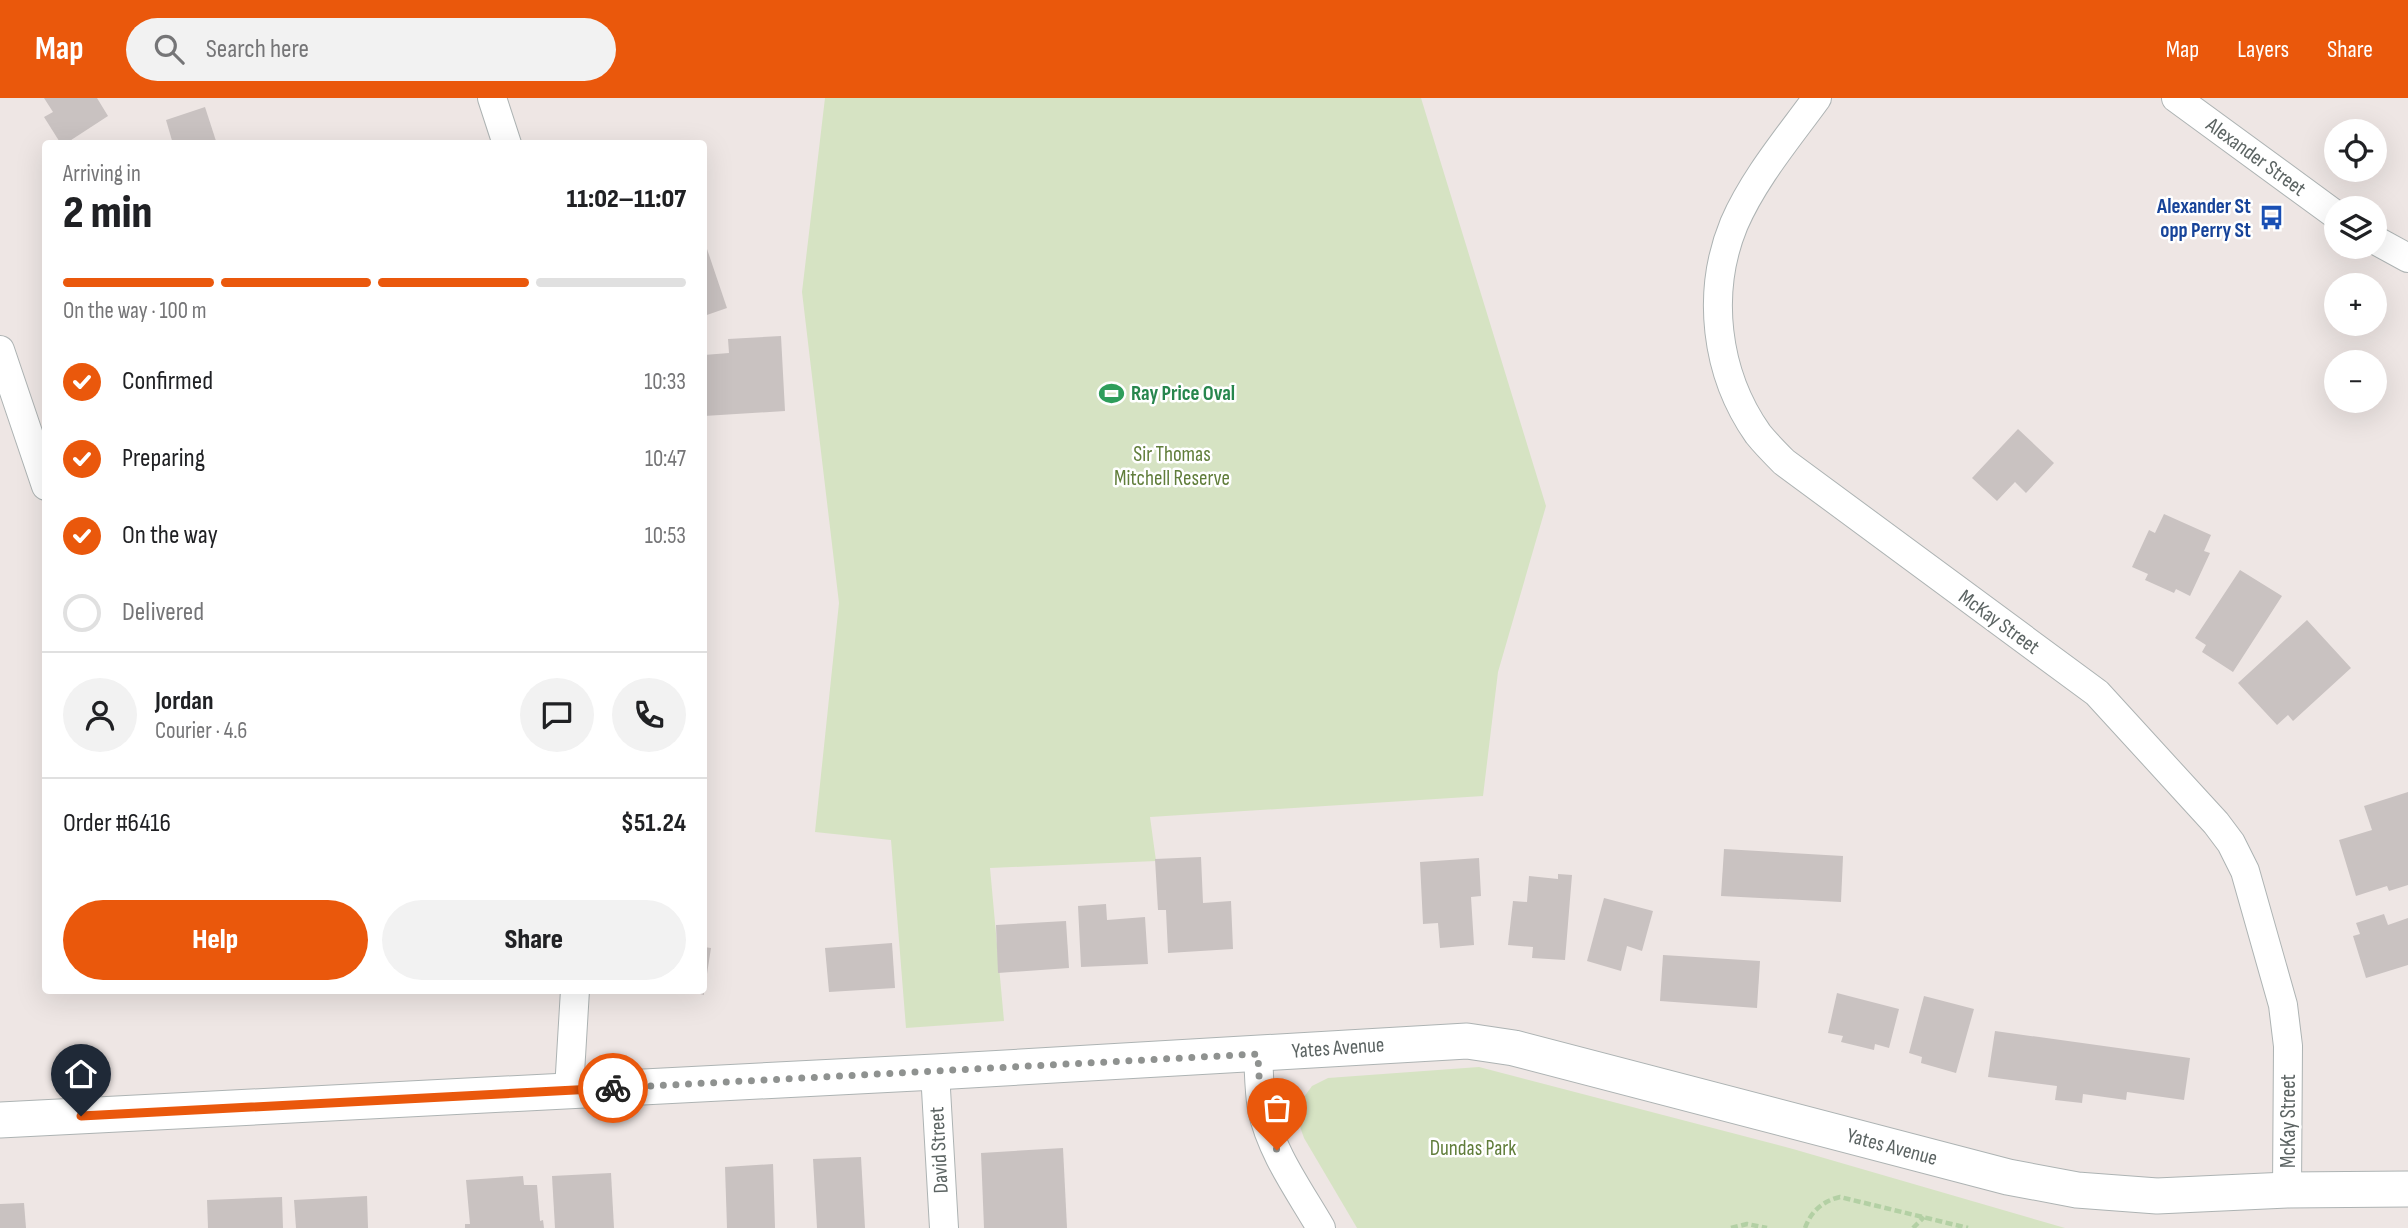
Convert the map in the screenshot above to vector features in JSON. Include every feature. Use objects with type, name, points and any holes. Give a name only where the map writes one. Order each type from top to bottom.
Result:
[{"type":"street","points":[[492,98],[506,140]]},
{"type":"street","name":"McKay Street","points":[[1817,98],[1751,191],[1735,223],[1723,257],[1718,295],[1719,335],[1727,372],[1741,404],[1759,434],[1784,462],[2097,693],[2216,822],[2231,843],[2245,870],[2283,1005],[2288,1046],[2287,1190]]},
{"type":"street","name":"Alexander Street","points":[[2176,98],[2324,206]]},
{"type":"street","points":[[2387,247],[2408,258]]},
{"type":"street","points":[[0,349],[42,474]]},
{"type":"street","points":[[569,1090],[575,994]]},
{"type":"street","name":"Yates Avenue","points":[[0,1120],[935,1072],[1467,1041],[1514,1048],[2008,1177],[2077,1190],[2157,1196],[2287,1190],[2408,1189]]},
{"type":"street","points":[[1258,1054],[1259,1087],[1270,1136],[1321,1228]]},
{"type":"street","name":"David Street","points":[[935,1072],[944,1228]]},
{"type":"path","points":[[1805,1228],[1813,1212],[1840,1197],[1968,1228]]},
{"type":"path","points":[[1913,1228],[1924,1217]]},
{"type":"path","points":[[1731,1228],[1746,1224],[1767,1228]]},
{"type":"green space","name":"Sir Thomas Mitchell Reserve","points":[[825,98],[1421,98],[1546,506],[1498,672],[1483,796],[1150,817],[1156,861],[990,868],[1004,1021],[906,1028],[891,840],[815,832],[839,603],[802,292]]},
{"type":"green space","name":"Dundas Park","points":[[1479,1067],[1793,1149],[2065,1228],[1357,1228],[1304,1138],[1298,1121],[1301,1101],[1312,1086],[1328,1078]]},
{"type":"building","points":[[44,98],[97,98],[108,116],[71,140],[58,140],[44,117],[53,112]]},
{"type":"building","points":[[205,107],[216,140],[172,140],[166,120]]},
{"type":"building","points":[[707,249],[727,308],[707,315]]},
{"type":"building","points":[[781,336],[785,411],[707,416],[707,355],[729,353],[728,339]]},
{"type":"building","points":[[2018,429],[2054,463],[2026,493],[2015,482],[1997,501],[1972,478]]},
{"type":"building","points":[[2164,514],[2211,535],[2204,551],[2210,553],[2190,596],[2176,589],[2174,593],[2145,580],[2148,574],[2132,567],[2149,530],[2155,533]]},
{"type":"building","points":[[2240,570],[2282,596],[2233,672],[2202,652],[2206,645],[2195,638]]},
{"type":"building","points":[[2307,620],[2351,668],[2293,721],[2288,715],[2277,725],[2238,683]]},
{"type":"building","points":[[2408,792],[2408,885],[2389,891],[2387,886],[2356,896],[2339,840],[2372,830],[2364,806]]},
{"type":"building","points":[[1724,849],[1843,856],[1841,902],[1721,896]]},
{"type":"building","points":[[1201,857],[1203,903],[1231,901],[1233,949],[1168,953],[1166,910],[1158,910],[1155,859]]},
{"type":"building","points":[[1479,858],[1481,896],[1471,897],[1474,945],[1440,948],[1438,923],[1423,924],[1420,862]]},
{"type":"building","points":[[1558,874],[1572,875],[1565,960],[1532,958],[1533,947],[1508,945],[1513,901],[1527,902],[1529,876],[1558,879]]},
{"type":"building","points":[[1604,898],[1653,911],[1642,951],[1627,946],[1621,971],[1587,961]]},
{"type":"building","points":[[1106,904],[1107,920],[1145,917],[1148,964],[1081,967],[1078,906]]},
{"type":"building","points":[[2384,914],[2388,925],[2408,918],[2408,965],[2366,978],[2353,936],[2360,934],[2356,923]]},
{"type":"building","points":[[1066,921],[1069,968],[998,973],[996,925]]},
{"type":"building","points":[[892,943],[895,988],[829,992],[825,948]]},
{"type":"building","points":[[707,947],[711,948],[707,974]]},
{"type":"building","points":[[1663,955],[1760,961],[1757,1008],[1660,1001]]},
{"type":"building","points":[[1837,993],[1899,1009],[1889,1048],[1875,1044],[1874,1050],[1841,1042],[1843,1036],[1828,1033]]},
{"type":"building","points":[[1924,996],[1974,1009],[1956,1073],[1921,1063],[1922,1057],[1909,1053]]},
{"type":"building","points":[[1995,1031],[2190,1058],[2184,1100],[2127,1092],[2126,1100],[2083,1094],[2082,1103],[2055,1100],[2057,1086],[1988,1077]]},
{"type":"building","points":[[1063,1148],[1067,1228],[984,1228],[981,1153]]},
{"type":"building","points":[[861,1157],[865,1228],[817,1228],[813,1159]]},
{"type":"building","points":[[773,1164],[775,1228],[727,1228],[725,1167]]},
{"type":"building","points":[[611,1173],[614,1228],[555,1228],[552,1176]]},
{"type":"building","points":[[523,1176],[524,1185],[537,1185],[540,1221],[543,1220],[544,1228],[465,1228],[465,1224],[470,1224],[466,1180]]},
{"type":"building","points":[[367,1196],[368,1228],[296,1228],[294,1200]]},
{"type":"building","points":[[282,1197],[283,1228],[208,1228],[207,1200]]},
{"type":"building","points":[[24,1203],[26,1228],[0,1228],[0,1204]]},
{"type":"way so far","points":[[613,1088],[1258,1054],[1263,1111],[1277,1150]]},
{"type":"place","name":"Alexander St opp Perry St","points":[[2271,218]]},
{"type":"place","name":"Ray Price Oval","points":[[1111,393]]},
{"type":"route","points":[[81,1116],[613,1088]]}]
